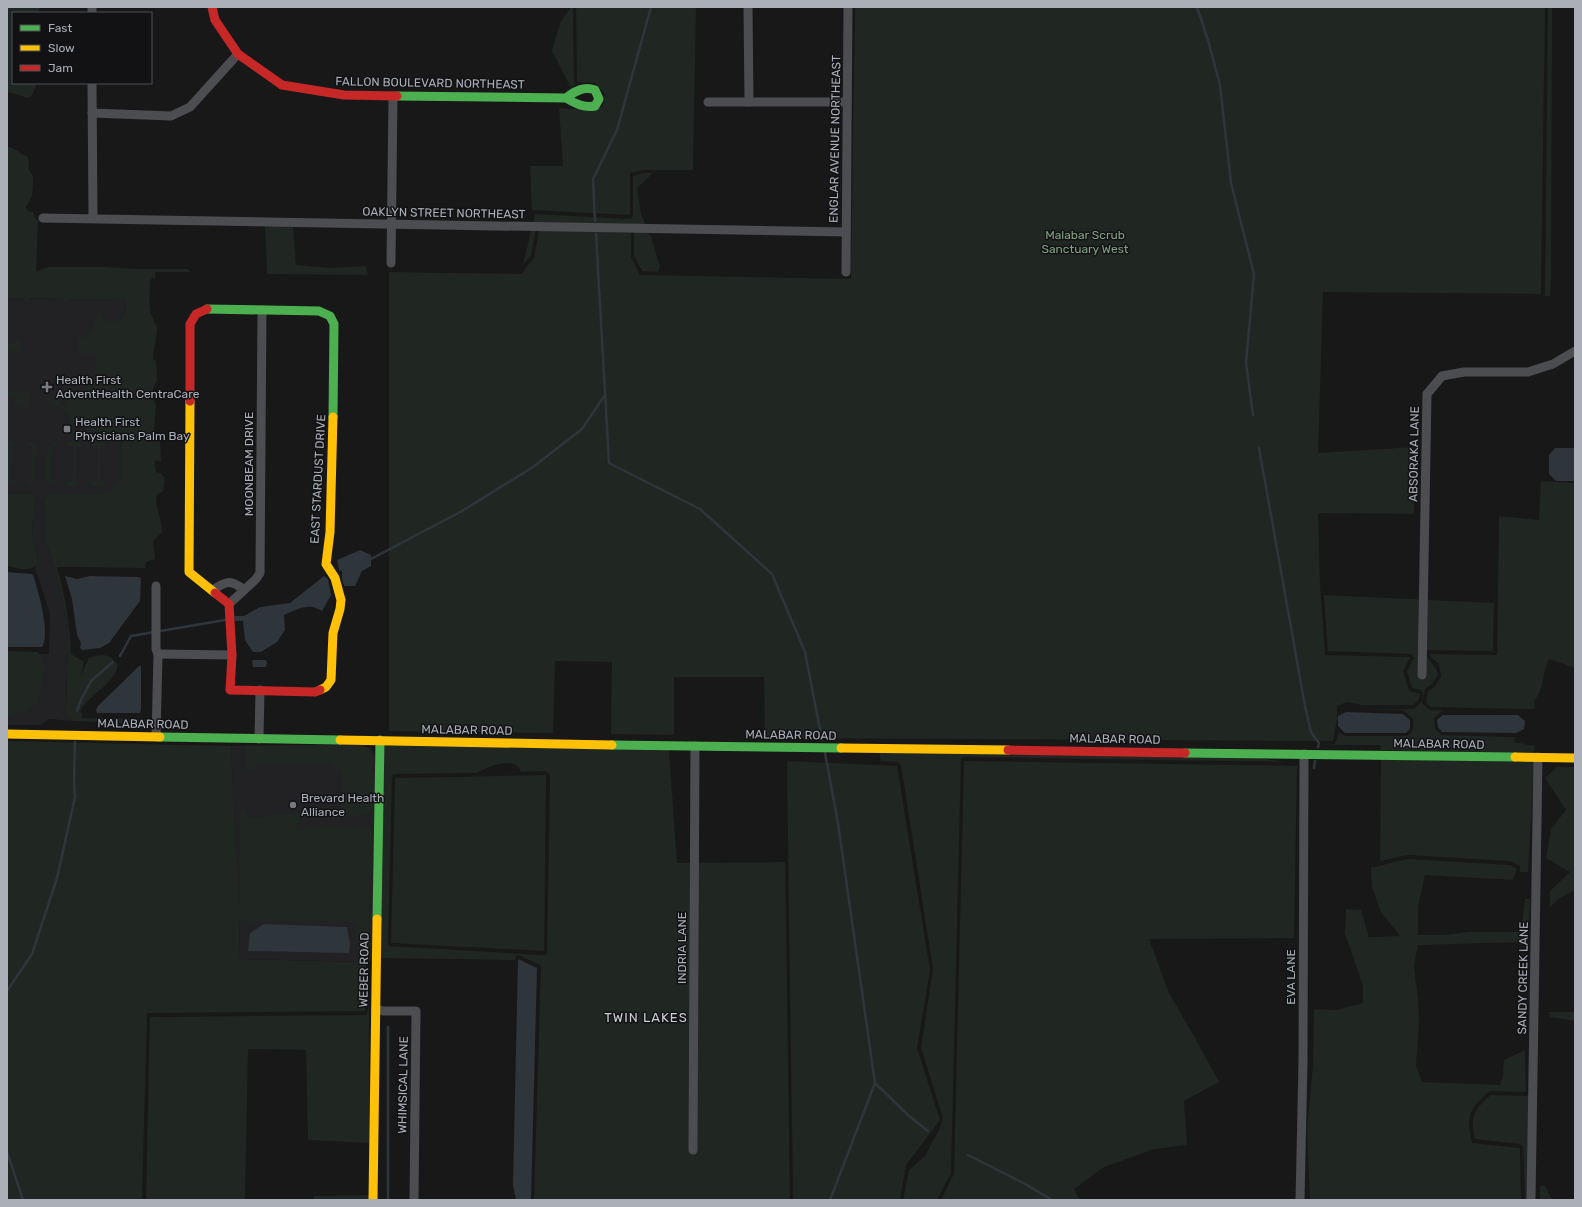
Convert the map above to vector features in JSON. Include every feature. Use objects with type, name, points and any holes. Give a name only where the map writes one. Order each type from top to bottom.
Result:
[{"type":"street","name":"FALLON BOULEVARD NORTHEAST","points":[[212,7],[216,20],[238,54],[282,85],[344,95],[566,98]]},
{"type":"street","points":[[748,7],[749,102]]},
{"type":"street","name":"ENGLAR AVENUE NORTHEAST","points":[[846,272],[848,7]]},
{"type":"street","points":[[92,113],[171,116],[190,107],[238,54]]},
{"type":"street","points":[[92,84],[93,218]]},
{"type":"street","points":[[391,263],[393,96]]},
{"type":"street","points":[[708,102],[847,102]]},
{"type":"street","name":"OAKLYN STREET NORTHEAST","points":[[43,218],[846,232]]},
{"type":"street","name":"EAST STARDUST DRIVE","points":[[213,590],[189,572],[190,324],[194,314],[200,310],[207,309],[319,310],[330,316],[334,324],[333,457],[330,532],[326,564],[332,575],[341,600],[333,633],[331,680],[328,686],[323,690],[315,692],[260,690]]},
{"type":"street","name":"MOONBEAM DRIVE","points":[[229,604],[260,573],[262,310]]},
{"type":"street","name":"ABSORAKA LANE","points":[[1422,675],[1428,394],[1442,376],[1464,372],[1528,372],[1553,364],[1575,351]]},
{"type":"street","points":[[244,590],[232,582],[224,582],[213,590],[229,604],[232,655],[230,690],[260,690],[259,739]]},
{"type":"street","points":[[156,586],[156,649],[158,654],[156,736]]},
{"type":"street","points":[[158,654],[232,655]]},
{"type":"street","name":"MALABAR ROAD","points":[[7,734],[695,746],[1575,758]]},
{"type":"street","name":"WEBER ROAD","points":[[373,1200],[380,740]]},
{"type":"street","name":"INDRIA LANE","points":[[693,1150],[695,746]]},
{"type":"street","name":"EVA LANE","points":[[1300,1200],[1304,754]]},
{"type":"street","name":"SANDY CREEK LANE","points":[[1531,1200],[1538,757]]},
{"type":"street","name":"WHIMSICAL LANE","points":[[376,1009],[416,1011],[414,1200]]},
{"type":"shaded area","points":[[7,298],[125,300],[126,324],[97,433],[122,433],[121,494],[97,496],[49,494],[46,496],[46,543],[54,565],[68,627],[66,712],[67,716],[74,721],[49,719],[41,725],[7,725],[7,716],[11,717],[17,712],[26,712],[39,654],[49,654],[50,614],[35,567],[38,560],[32,539],[35,498],[32,494],[7,493]]},
{"type":"shaded area","points":[[1555,448],[1575,448],[1575,481],[1556,481],[1549,474],[1549,455]]},
{"type":"shaded area","points":[[360,550],[371,555],[371,566],[362,571],[355,586],[344,586],[342,571],[339,570],[337,560]]},
{"type":"shaded area","points":[[7,572],[32,574],[34,577],[41,602],[44,623],[45,633],[42,647],[7,647]]},
{"type":"shaded area","points":[[65,576],[77,579],[90,576],[141,578],[140,601],[109,643],[100,648],[82,650],[80,648],[81,643],[77,635],[72,599]]},
{"type":"shaded area","points":[[324,576],[328,579],[331,595],[322,611],[317,608],[303,607],[284,615],[285,630],[277,642],[261,652],[253,652],[245,640],[243,621],[235,621],[234,616],[244,616],[260,607],[290,603]]},
{"type":"shaded area","points":[[253,660],[266,660],[266,667],[253,667]]},
{"type":"shaded area","points":[[139,666],[141,666],[140,713],[97,713],[96,710],[98,706]]},
{"type":"shaded area","points":[[1346,712],[1403,714],[1410,720],[1410,729],[1406,733],[1345,733],[1338,726],[1338,716]]},
{"type":"shaded area","points":[[1443,715],[1518,715],[1525,721],[1524,729],[1516,733],[1442,732],[1438,727],[1437,720]]},
{"type":"shaded area","points":[[360,744],[371,749],[375,756],[372,961],[240,959],[231,746]]},
{"type":"shaded area","points":[[264,924],[347,927],[350,944],[349,953],[248,951],[250,933]]},
{"type":"shaded area","points":[[518,959],[537,968],[531,1200],[516,1200],[513,1185]]},
{"type":"green space","points":[[7,7],[40,7],[38,12],[12,12],[12,84],[36,84],[34,92],[28,98],[8,92],[7,93]]},
{"type":"green space","points":[[571,7],[573,7],[575,85],[571,88],[552,51],[560,23]]},
{"type":"green space","points":[[576,7],[696,7],[693,170],[643,170],[630,173],[630,215],[532,210],[530,166],[563,166],[559,108],[595,110],[603,106],[605,94],[595,83],[577,82]]},
{"type":"green space","name":"Malabar Scrub Sanctuary West","points":[[855,7],[1545,7],[1541,294],[1323,292],[1318,453],[1414,447],[1414,514],[1318,513],[1320,585],[1325,655],[1410,657],[1403,671],[1409,691],[1420,694],[1419,699],[1413,705],[1362,705],[1347,702],[1337,706],[1337,719],[1333,741],[765,738],[764,677],[674,677],[674,735],[611,734],[612,662],[555,661],[553,733],[389,731],[389,272],[521,274],[534,258],[539,229],[631,233],[631,257],[640,275],[851,279]]},
{"type":"green space","points":[[1548,7],[1552,7],[1551,279],[1550,296],[1545,296]]},
{"type":"green space","points":[[7,147],[10,147],[28,157],[29,170],[33,176],[32,196],[26,207],[28,211],[33,212],[38,221],[36,272],[48,267],[106,267],[134,269],[188,269],[190,272],[155,272],[155,278],[151,279],[150,282],[150,311],[157,326],[153,359],[156,361],[157,380],[153,388],[153,398],[156,406],[154,428],[156,439],[160,442],[161,462],[156,460],[154,462],[156,472],[160,473],[165,478],[163,491],[156,496],[162,532],[153,541],[155,559],[146,562],[145,568],[57,567],[67,610],[71,654],[84,662],[81,676],[89,657],[102,655],[109,656],[118,665],[111,679],[82,707],[80,713],[82,713],[82,718],[150,719],[150,723],[146,729],[135,728],[135,724],[74,721],[67,716],[68,627],[54,565],[46,543],[46,498],[48,494],[101,494],[111,491],[116,482],[121,482],[122,433],[85,432],[84,424],[70,423],[68,416],[62,408],[51,406],[51,400],[61,400],[61,406],[67,406],[67,401],[64,400],[64,393],[84,394],[85,391],[88,391],[88,382],[96,382],[96,353],[78,353],[78,338],[89,335],[93,329],[97,314],[103,314],[102,321],[123,321],[123,316],[126,314],[125,300],[68,299],[66,305],[64,305],[63,299],[29,298],[26,304],[24,298],[7,298]]},
{"type":"green space","points":[[643,173],[653,173],[637,188],[641,214],[652,240],[660,267],[658,272],[642,271],[634,256],[634,231],[536,229],[531,256],[523,264],[535,214],[631,219],[633,215],[633,176]]},
{"type":"green space","points":[[293,224],[296,265],[330,268],[365,266],[368,275],[267,274],[265,225]]},
{"type":"green space","points":[[20,339],[20,351],[7,351],[7,344],[16,344],[16,340]]},
{"type":"green space","points":[[7,388],[9,388],[9,392],[30,392],[28,407],[15,407],[15,398],[7,397]]},
{"type":"green space","points":[[7,440],[18,443],[17,445],[12,445],[11,480],[16,480],[17,482],[13,484],[7,484]]},
{"type":"green space","points":[[54,441],[57,445],[52,446],[51,480],[56,481],[55,485],[50,484],[45,475],[49,445]]},
{"type":"green space","points":[[96,441],[104,442],[106,445],[100,446],[100,481],[106,481],[106,483],[102,486],[93,486],[90,483],[90,481],[97,481],[98,446],[91,446]]},
{"type":"green space","points":[[28,442],[34,443],[38,448],[35,462],[35,481],[32,485],[26,483],[26,481],[31,480],[32,446],[27,446]]},
{"type":"green space","points":[[70,442],[80,442],[82,446],[76,446],[76,481],[81,481],[77,486],[68,486],[66,481],[72,481],[73,446],[67,446]]},
{"type":"green space","points":[[1541,481],[1575,483],[1575,668],[1549,659],[1542,686],[1534,701],[1535,708],[1431,707],[1426,702],[1428,691],[1435,687],[1441,676],[1439,664],[1429,654],[1497,655],[1499,516],[1539,520]]},
{"type":"green space","points":[[7,493],[32,494],[35,498],[32,539],[38,560],[36,565],[29,569],[21,569],[7,565]]},
{"type":"green space","points":[[1324,595],[1494,603],[1493,651],[1427,650],[1426,655],[1436,668],[1438,675],[1432,684],[1425,689],[1422,703],[1429,710],[1449,711],[1442,711],[1434,718],[1435,729],[1441,735],[1515,737],[1514,742],[1535,746],[1534,753],[1381,750],[1380,745],[1320,745],[1335,744],[1339,732],[1345,736],[1407,736],[1413,728],[1413,723],[1412,718],[1403,710],[1365,709],[1414,709],[1422,701],[1423,693],[1421,690],[1412,688],[1407,671],[1414,658],[1411,654],[1328,651]]},
{"type":"green space","points":[[7,651],[38,652],[45,665],[39,702],[26,712],[17,712],[11,717],[7,716]]},
{"type":"green space","points":[[7,741],[231,746],[239,909],[240,810],[246,810],[246,817],[257,818],[271,814],[300,814],[300,820],[295,829],[308,829],[315,820],[313,826],[370,827],[373,832],[365,1011],[147,1013],[142,1200],[7,1199]],"holes":[[[239,921],[355,922],[358,962],[240,959]]]},
{"type":"green space","points":[[337,745],[366,747],[374,759],[374,799],[372,813],[350,817],[335,814],[333,810],[340,809],[341,771],[334,770],[334,764],[255,764],[255,770],[246,770],[245,746]]},
{"type":"green space","points":[[384,745],[669,750],[677,863],[785,862],[790,1200],[534,1200],[541,966],[518,955],[516,956],[515,960],[381,958]],"holes":[[[505,763],[517,766],[521,772],[546,771],[550,775],[547,954],[389,946],[392,775],[476,773],[494,765]]]},
{"type":"green space","points":[[879,752],[1258,758],[1285,762],[961,758],[951,1173],[937,1200],[903,1200],[909,1170],[925,1156],[939,1130],[943,1118],[921,1048],[933,969],[901,765],[897,762],[881,761]]},
{"type":"green space","points":[[1381,759],[1534,762],[1528,872],[1520,872],[1520,866],[1510,861],[1408,855],[1380,861]]},
{"type":"green space","points":[[787,761],[897,766],[930,970],[917,1048],[940,1120],[906,1165],[900,1200],[793,1200]]},
{"type":"green space","points":[[964,761],[1297,766],[1294,938],[1149,939],[1169,993],[1219,1082],[1184,1101],[1187,1145],[1154,1149],[1104,1167],[1074,1189],[1080,1200],[941,1200],[954,1174]]},
{"type":"green space","points":[[1557,767],[1575,767],[1575,890],[1558,899],[1550,907],[1550,891],[1570,872],[1546,858],[1551,829],[1566,810],[1545,778]]},
{"type":"green space","points":[[546,775],[544,951],[391,943],[395,778]]},
{"type":"green space","points":[[1407,859],[1510,865],[1517,869],[1513,880],[1425,875],[1418,907],[1418,935],[1445,935],[1468,932],[1521,932],[1525,899],[1530,899],[1528,942],[1418,945],[1414,966],[1419,1022],[1416,1066],[1422,1082],[1500,1085],[1503,1075],[1504,1060],[1525,1050],[1526,1092],[1490,1091],[1473,1108],[1469,1126],[1472,1143],[1520,1148],[1521,1200],[1310,1200],[1307,1129],[1313,1065],[1314,1009],[1336,1010],[1363,1003],[1363,986],[1345,933],[1346,909],[1361,910],[1369,937],[1400,936],[1381,912],[1372,887],[1371,868]]},
{"type":"green space","points":[[369,965],[369,1143],[308,1140],[306,1050],[248,1049],[245,1200],[146,1200],[150,1017],[366,1015],[368,1011]]},
{"type":"green space","points":[[1548,1012],[1575,1012],[1575,1021],[1550,1017]]},
{"type":"green space","points":[[1529,1093],[1533,1200],[1525,1200],[1523,1146],[1520,1144],[1475,1139],[1473,1119],[1474,1114],[1480,1105],[1491,1095],[1527,1096]]},
{"type":"green space","points":[[1540,1186],[1545,1186],[1552,1200],[1540,1200]]},
{"type":"green space","points":[[369,1195],[369,1200],[314,1200],[314,1196]]},
{"type":"waterway","points":[[595,221],[593,179],[617,130],[651,7]]},
{"type":"waterway","points":[[1197,7],[1208,40],[1220,85],[1231,183],[1254,274],[1246,363],[1253,415]]},
{"type":"waterway","points":[[596,234],[609,463],[700,509],[772,574],[805,652],[822,740]]},
{"type":"waterway","points":[[371,559],[462,511],[533,467],[582,429],[605,395]]},
{"type":"waterway","points":[[1259,448],[1305,706],[1311,732],[1319,743],[1318,747]]},
{"type":"waterway","points":[[120,656],[131,636],[225,620]]},
{"type":"waterway","points":[[77,711],[91,681],[113,662]]},
{"type":"waterway","points":[[7,991],[32,954],[57,878],[75,797],[75,742]]},
{"type":"waterway","points":[[825,753],[838,823],[875,1083],[830,1200]]},
{"type":"waterway","points":[[1314,768],[1315,761]]},
{"type":"waterway","points":[[388,1027],[388,1200]]},
{"type":"waterway","points":[[875,1083],[909,1116],[928,1131]]},
{"type":"waterway","points":[[7,1152],[23,1200]]},
{"type":"waterway","points":[[968,1155],[1027,1185],[1052,1200]]},
{"type":"traffic: fast","points":[[397,96],[566,98],[584,106],[595,106],[599,99],[595,90],[591,89],[576,91],[566,98]]},
{"type":"traffic: fast","points":[[207,309],[319,311],[330,316],[334,324],[333,417]]},
{"type":"traffic: fast","points":[[160,737],[340,740]]},
{"type":"traffic: fast","points":[[377,919],[380,740]]},
{"type":"traffic: fast","points":[[612,745],[841,748]]},
{"type":"traffic: fast","points":[[1185,753],[1515,757]]},
{"type":"traffic: slow","points":[[190,401],[189,572],[215,593]]},
{"type":"traffic: slow","points":[[320,690],[326,687],[331,680],[333,633],[341,600],[335,578],[326,564],[330,532],[333,417]]},
{"type":"traffic: slow","points":[[7,734],[160,737]]},
{"type":"traffic: slow","points":[[340,740],[612,745]]},
{"type":"traffic: slow","points":[[841,748],[1008,750]]},
{"type":"traffic: slow","points":[[1515,757],[1575,758]]},
{"type":"traffic: slow","points":[[373,1200],[377,919]]},
{"type":"traffic: jam","points":[[212,7],[215,20],[238,54],[282,85],[344,95],[397,96]]},
{"type":"traffic: jam","points":[[190,401],[190,324],[196,314],[207,309]]},
{"type":"traffic: jam","points":[[215,593],[229,604],[232,655],[230,690],[315,692],[320,690]]},
{"type":"traffic: jam","points":[[1008,750],[1185,753]]},
{"type":"place","name":"Health First AdventHealth CentraCare","points":[[47,387]]},
{"type":"place","name":"Health First Physicians Palm Bay","points":[[67,429]]},
{"type":"place","name":"Brevard Health Alliance","points":[[293,805]]},
{"type":"district","name":"TWIN LAKES","points":[[646,1017]]}]
